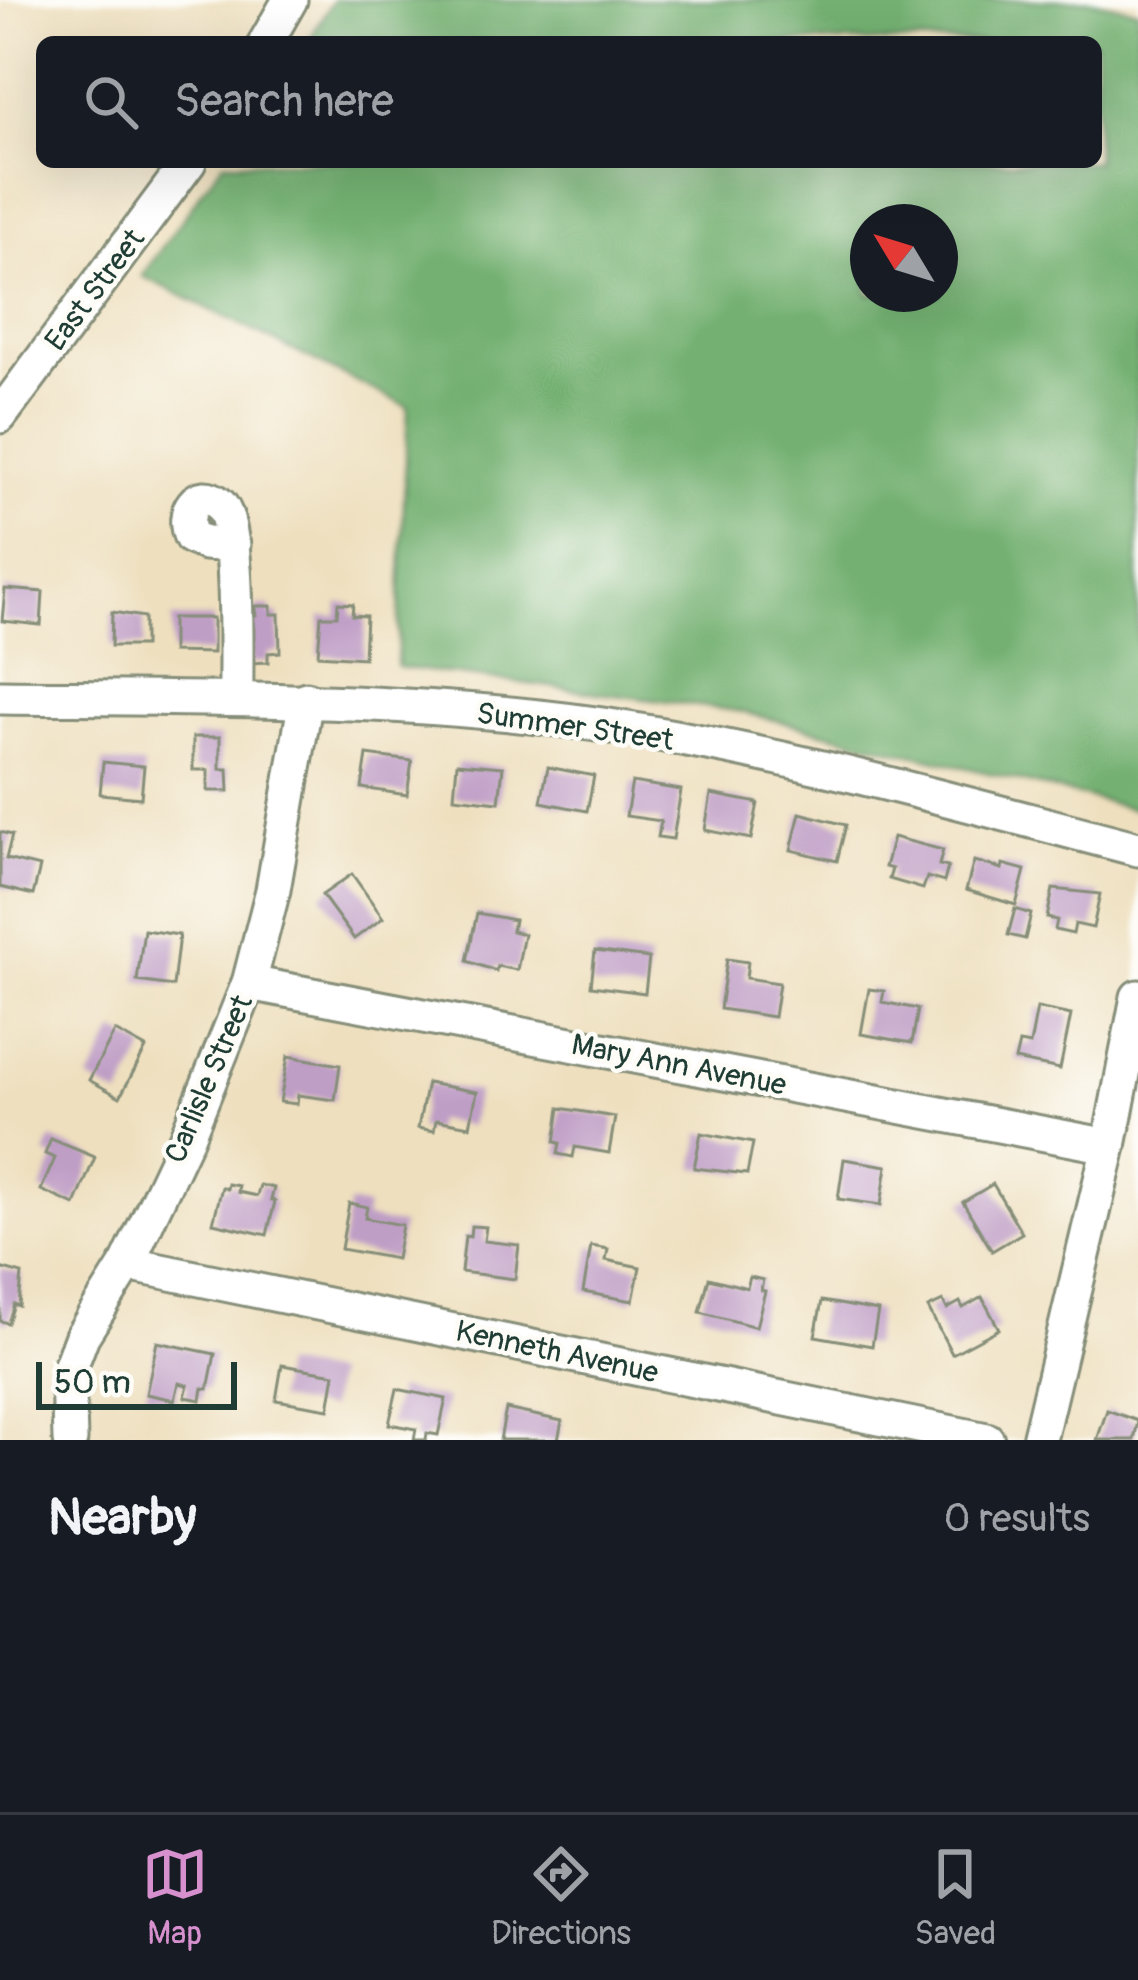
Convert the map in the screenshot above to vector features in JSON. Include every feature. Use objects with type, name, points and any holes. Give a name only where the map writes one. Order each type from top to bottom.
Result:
[{"type":"street","points":[[269,36],[290,0]]},
{"type":"street","name":"East Street","points":[[0,416],[185,168]]},
{"type":"street","points":[[233,545],[236,697]]},
{"type":"street","name":"Summer Street","points":[[0,697],[306,699],[542,718],[641,732],[804,766],[1138,849]]},
{"type":"street","name":"Carlisle Street","points":[[70,1440],[68,1373],[82,1336],[127,1264],[186,1139],[249,983],[273,890],[306,699]]},
{"type":"street","name":"Mary Ann Avenue","points":[[249,983],[1109,1146]]},
{"type":"street","points":[[1039,1440],[1109,1146],[1138,997]]},
{"type":"street","name":"Kenneth Avenue","points":[[127,1264],[987,1440]]},
{"type":"green space","points":[[333,0],[1091,0],[1138,10],[1138,810],[738,711],[397,667],[408,407],[142,276],[219,168],[1102,168],[1102,36],[312,36]]},
{"type":"building","points":[[5,589],[43,592],[41,625],[2,621]]},
{"type":"building","points":[[338,603],[353,604],[352,615],[366,616],[364,658],[318,655],[321,616],[337,616]]},
{"type":"building","points":[[256,606],[271,606],[271,614],[279,614],[280,652],[268,653],[268,662],[250,663],[248,615],[256,615]]},
{"type":"building","points":[[112,612],[144,617],[144,646],[111,646]]},
{"type":"building","points":[[172,618],[213,618],[213,653],[172,652]]},
{"type":"building","points":[[193,737],[220,737],[220,769],[228,769],[229,791],[208,791],[208,770],[193,770]]},
{"type":"building","points":[[367,755],[412,761],[407,795],[362,788]]},
{"type":"building","points":[[103,762],[144,766],[141,798],[100,794]]},
{"type":"building","points":[[457,763],[503,767],[499,802],[454,797]]},
{"type":"building","points":[[548,767],[594,776],[587,811],[541,802]]},
{"type":"building","points":[[632,782],[681,790],[673,839],[658,837],[661,821],[626,816]]},
{"type":"building","points":[[711,794],[758,803],[751,839],[705,830]]},
{"type":"building","points":[[800,813],[846,825],[837,861],[791,850]]},
{"type":"building","points":[[0,832],[12,835],[6,859],[40,867],[33,895],[0,887]]},
{"type":"building","points":[[893,837],[943,850],[939,865],[948,867],[944,882],[927,877],[923,889],[889,879],[892,869],[885,867]]},
{"type":"building","points":[[974,861],[1025,870],[1016,905],[966,890]]},
{"type":"building","points":[[352,874],[383,918],[354,939],[322,895]]},
{"type":"building","points":[[1053,889],[1100,894],[1093,928],[1075,924],[1073,934],[1055,930],[1057,920],[1047,918]]},
{"type":"building","points":[[1015,909],[1031,914],[1025,939],[1008,935]]},
{"type":"building","points":[[477,913],[514,920],[512,931],[524,934],[517,970],[497,966],[496,971],[467,961]]},
{"type":"building","points":[[144,930],[179,935],[173,986],[137,981]]},
{"type":"building","points":[[595,951],[649,958],[645,993],[591,986]]},
{"type":"building","points":[[727,959],[748,962],[746,978],[779,983],[774,1017],[720,1009]]},
{"type":"building","points":[[869,989],[884,991],[882,1002],[918,1009],[912,1043],[861,1034]]},
{"type":"building","points":[[1037,1008],[1071,1015],[1060,1069],[1015,1060],[1019,1043],[1030,1045]]},
{"type":"building","points":[[115,1031],[146,1048],[120,1097],[89,1080]]},
{"type":"building","points":[[288,1056],[340,1065],[335,1100],[298,1095],[297,1104],[280,1102]]},
{"type":"building","points":[[427,1083],[477,1092],[470,1126],[436,1120],[434,1131],[418,1128]]},
{"type":"building","points":[[560,1108],[615,1117],[609,1153],[575,1147],[573,1157],[558,1154]]},
{"type":"building","points":[[701,1133],[753,1143],[747,1174],[694,1168]]},
{"type":"building","points":[[51,1139],[95,1157],[75,1205],[41,1190],[55,1158],[45,1154]]},
{"type":"building","points":[[844,1159],[887,1166],[881,1205],[838,1199]]},
{"type":"building","points":[[228,1184],[257,1196],[260,1185],[274,1188],[267,1235],[213,1223],[222,1187],[227,1189]]},
{"type":"building","points":[[993,1184],[1022,1233],[992,1251],[963,1202]]},
{"type":"building","points":[[349,1203],[367,1207],[365,1218],[402,1225],[396,1259],[341,1249]]},
{"type":"building","points":[[471,1226],[486,1227],[484,1241],[519,1245],[515,1279],[461,1272],[465,1236],[470,1237]]},
{"type":"building","points":[[591,1246],[608,1249],[606,1260],[640,1267],[633,1301],[583,1292]]},
{"type":"building","points":[[0,1268],[22,1274],[19,1306],[14,1304],[8,1323],[0,1321]]},
{"type":"building","points":[[750,1277],[763,1280],[761,1290],[765,1291],[756,1327],[700,1312],[709,1278],[747,1288]]},
{"type":"building","points":[[982,1297],[999,1329],[952,1354],[928,1308],[943,1301],[947,1309],[960,1302],[963,1308]]},
{"type":"building","points":[[822,1301],[878,1311],[872,1346],[815,1336]]},
{"type":"building","points":[[157,1342],[215,1354],[201,1400],[185,1397],[188,1385],[179,1383],[175,1400],[146,1394]]},
{"type":"building","points":[[282,1365],[335,1374],[329,1409],[276,1400]]},
{"type":"building","points":[[397,1389],[446,1399],[438,1435],[427,1433],[426,1440],[414,1440],[416,1429],[389,1424]]},
{"type":"building","points":[[506,1409],[562,1421],[558,1440],[500,1440]]},
{"type":"building","points":[[1107,1410],[1138,1421],[1134,1440],[1097,1440]]}]
